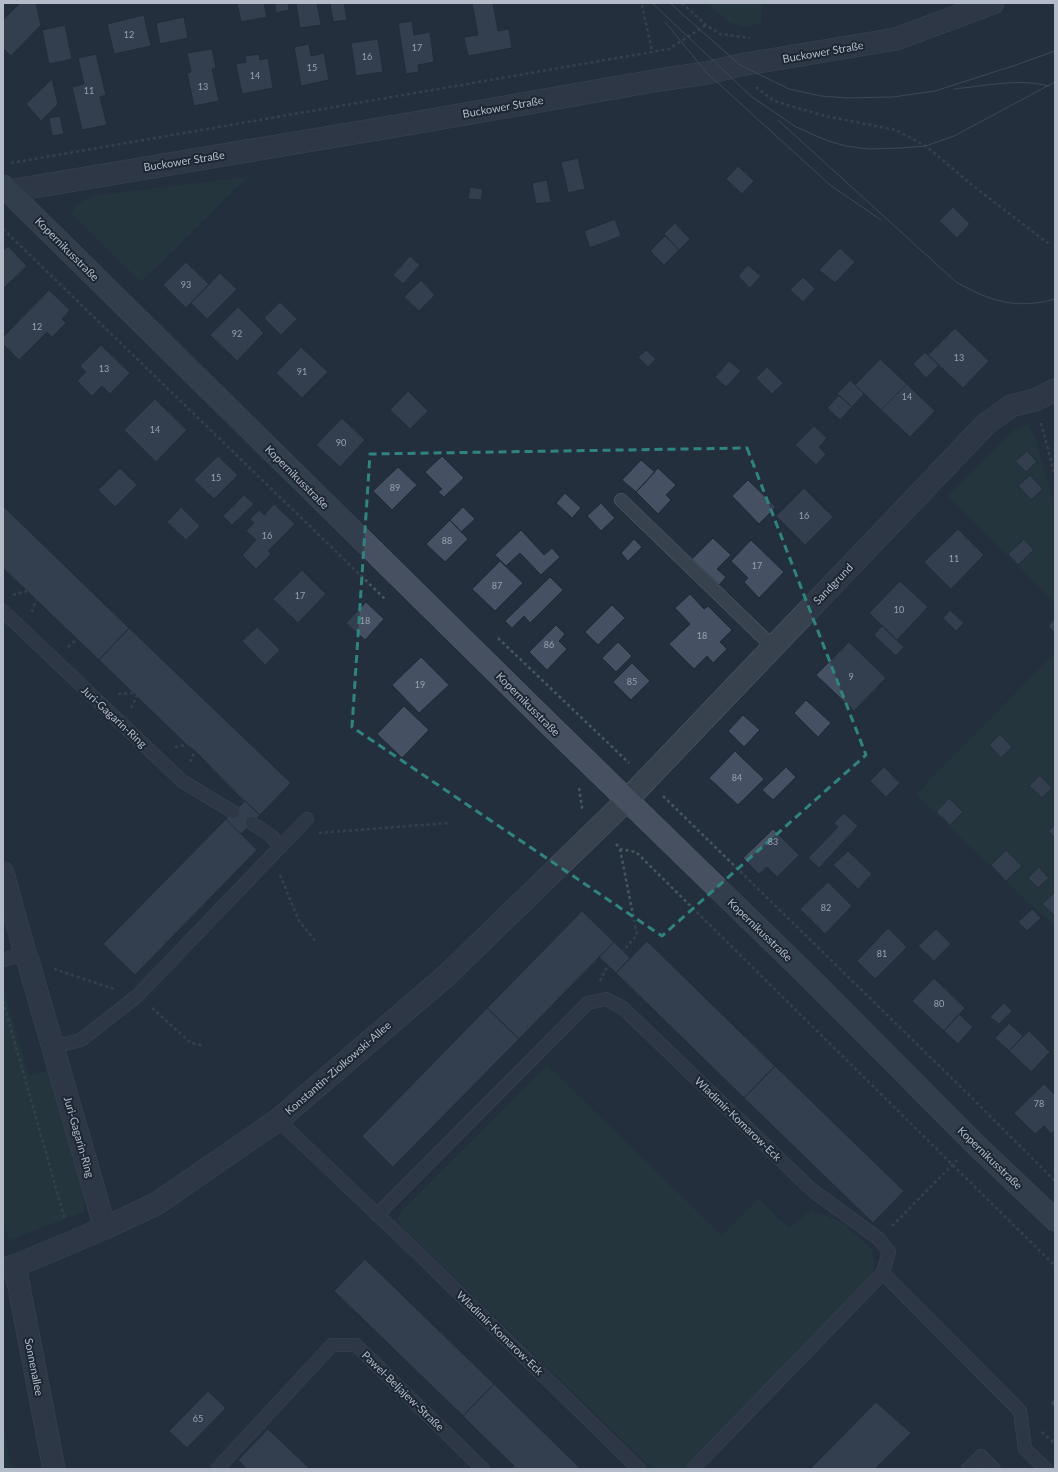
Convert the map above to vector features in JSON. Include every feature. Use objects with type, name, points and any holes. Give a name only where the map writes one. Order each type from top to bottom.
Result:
[{"type":"main road","name":"Kopernikusstraße","points":[[6,188],[326,505],[811,979],[975,1144],[1055,1220]]},
{"type":"street","name":"Buckower Straße","points":[[6,188],[393,126],[651,81],[707,73],[896,39],[993,3]]},
{"type":"street","name":"Sandgrund","points":[[627,800],[986,424],[1012,406],[1035,400],[1055,390]]},
{"type":"street","name":"Konstantin-Ziolkowski-Allee","points":[[9,1267],[105,1228],[156,1204],[278,1120],[447,974],[627,800]]},
{"type":"street","name":"Juri-Gagarin-Ring","points":[[3,873],[105,1228]]},
{"type":"street","name":"Sonnenallee","points":[[9,1267],[54,1469]]},
{"type":"lane","points":[[621,500],[772,647]]},
{"type":"lane","name":"Juri-Gagarin-Ring","points":[[3,611],[182,781],[233,812]]},
{"type":"lane","points":[[53,1046],[81,1040],[137,996],[307,819]]},
{"type":"lane","points":[[252,823],[270,836],[276,852]]},
{"type":"lane","points":[[3,960],[25,953]]},
{"type":"lane","name":"Wladimir-Komarow-Eck","points":[[376,1215],[588,1003],[606,999],[623,1008],[812,1190],[879,1239],[889,1252],[884,1274]]},
{"type":"lane","name":"Wladimir-Komarow-Eck","points":[[278,1120],[639,1469]]},
{"type":"lane","points":[[693,1469],[884,1274],[1020,1411],[1025,1450],[1046,1469]]},
{"type":"lane","name":"Pawel-Beljajew-Straße","points":[[218,1469],[332,1345],[356,1345],[483,1469]]},
{"type":"lane","points":[[968,1469],[981,1456],[994,1469]]},
{"type":"path","points":[[682,3],[706,25],[720,34],[764,40],[770,61]]},
{"type":"path","points":[[642,5],[652,51]]},
{"type":"path","points":[[6,163],[669,49],[706,25]]},
{"type":"path","points":[[730,68],[774,101],[825,116],[896,130],[926,146],[972,185],[1049,244]]},
{"type":"path","points":[[3,229],[390,603]]},
{"type":"path","points":[[1035,400],[1055,476]]},
{"type":"path","points":[[646,780],[968,1094],[1055,1181]]},
{"type":"path","points":[[578,785],[582,808],[620,849],[637,935],[622,951]]},
{"type":"path","points":[[292,836],[448,823]]},
{"type":"path","points":[[620,849],[636,852],[1055,1266]]},
{"type":"path","points":[[276,852],[299,921],[317,943]]},
{"type":"path","points":[[3,1002],[66,1224]]},
{"type":"path","points":[[879,1239],[953,1164],[975,1144]]},
{"type":"highlighted area","points":[[747,448],[866,755],[662,936],[352,727],[370,454]]},
{"type":"green space","points":[[707,3],[763,3],[761,23],[745,27],[728,22]]},
{"type":"green space","points":[[248,177],[141,282],[72,215],[75,205],[93,196]]},
{"type":"green space","points":[[1027,425],[1035,437],[1055,509],[1055,603],[948,496],[1015,429]]},
{"type":"green space","points":[[1055,653],[1055,927],[916,795]]},
{"type":"green space","points":[[3,985],[29,1076],[48,1071],[85,1201],[83,1212],[9,1240],[3,1217]]},
{"type":"green space","points":[[547,1065],[722,1236],[759,1199],[789,1228],[812,1210],[841,1222],[872,1249],[874,1262],[873,1273],[684,1469],[653,1469],[400,1225],[398,1218],[403,1210]]},
{"type":"green space","points":[[3,1427],[12,1469],[3,1469]]},
{"type":"building","points":[[20,3],[36,3],[41,25],[11,56],[3,48],[3,20]]},
{"type":"building","points":[[237,3],[264,3],[267,17],[241,22]]},
{"type":"building","points":[[269,3],[288,3],[289,10],[276,13],[275,4],[270,5]]},
{"type":"building","points":[[296,3],[317,3],[321,25],[300,28]]},
{"type":"building","points":[[330,3],[344,3],[347,20],[333,22]]},
{"type":"building","points":[[472,3],[493,3],[498,31],[509,29],[512,48],[468,56],[464,37],[478,35]]},
{"type":"building","points":[[144,15],[151,46],[114,54],[107,24]]},
{"type":"building","points":[[184,17],[188,38],[160,44],[156,23]]},
{"type":"building","points":[[412,21],[414,35],[430,32],[434,62],[418,65],[419,72],[406,74],[398,23]]},
{"type":"building","points":[[65,25],[72,59],[49,64],[42,30]]},
{"type":"building","points":[[378,39],[383,72],[356,76],[351,43]]},
{"type":"building","points":[[309,44],[311,56],[324,53],[329,80],[301,86],[294,47]]},
{"type":"building","points":[[212,49],[216,68],[212,69],[219,101],[194,106],[187,73],[191,72],[187,53]]},
{"type":"building","points":[[96,54],[106,95],[100,97],[107,125],[82,130],[72,87],[84,84],[78,58]]},
{"type":"building","points":[[259,54],[260,60],[268,58],[273,88],[242,94],[236,64],[246,62],[245,56]]},
{"type":"building","points":[[52,79],[58,104],[41,121],[26,104]]},
{"type":"building","points":[[60,116],[64,134],[52,136],[49,118]]},
{"type":"building","points":[[578,158],[585,189],[568,193],[561,162]]},
{"type":"building","points":[[738,166],[754,181],[742,194],[726,179]]},
{"type":"building","points":[[547,180],[551,202],[536,204],[532,183]]},
{"type":"building","points":[[470,187],[483,189],[481,200],[468,199]]},
{"type":"building","points":[[953,207],[970,224],[957,238],[939,221]]},
{"type":"building","points":[[615,219],[621,236],[590,248],[584,231]]},
{"type":"building","points":[[675,223],[690,239],[679,250],[664,234]]},
{"type":"building","points":[[665,236],[679,250],[664,265],[650,251]]},
{"type":"building","points":[[8,246],[27,266],[3,289],[3,251]]},
{"type":"building","points":[[840,248],[855,262],[835,283],[819,270]]},
{"type":"building","points":[[410,256],[420,265],[403,284],[393,275]]},
{"type":"building","points":[[186,262],[209,284],[186,308],[163,285]]},
{"type":"building","points":[[748,265],[761,276],[750,288],[738,276]]},
{"type":"building","points":[[220,273],[237,289],[207,319],[191,303]]},
{"type":"building","points":[[803,277],[815,289],[803,302],[790,290]]},
{"type":"building","points":[[421,280],[435,295],[419,311],[404,297]]},
{"type":"building","points":[[49,290],[70,310],[62,319],[66,323],[52,337],[47,332],[19,360],[3,344],[3,337]]},
{"type":"building","points":[[280,302],[297,319],[281,335],[264,318]]},
{"type":"building","points":[[238,307],[264,333],[237,361],[210,335]]},
{"type":"building","points":[[955,328],[989,361],[963,388],[928,355]]},
{"type":"building","points":[[101,345],[130,373],[110,394],[102,386],[92,396],[77,381],[86,372],[80,366]]},
{"type":"building","points":[[301,347],[328,372],[302,398],[276,373]]},
{"type":"building","points":[[646,350],[656,359],[648,367],[638,357]]},
{"type":"building","points":[[925,352],[939,365],[926,378],[913,364]]},
{"type":"building","points":[[880,359],[907,384],[881,410],[855,385]]},
{"type":"building","points":[[729,361],[741,371],[726,387],[715,377]]},
{"type":"building","points":[[767,367],[783,383],[772,394],[756,378]]},
{"type":"building","points":[[850,380],[864,394],[852,407],[837,394]]},
{"type":"building","points":[[907,384],[935,411],[910,437],[881,410]]},
{"type":"building","points":[[408,391],[428,411],[410,429],[390,410]]},
{"type":"building","points":[[839,395],[852,407],[840,420],[827,408]]},
{"type":"building","points":[[155,399],[187,430],[156,462],[124,430]]},
{"type":"building","points":[[342,418],[365,440],[340,467],[316,445]]},
{"type":"building","points":[[814,426],[827,438],[819,447],[826,454],[816,465],[795,445]]},
{"type":"building","points":[[1027,451],[1037,462],[1026,472],[1015,461]]},
{"type":"building","points":[[218,456],[238,475],[214,499],[194,480]]},
{"type":"building","points":[[442,456],[464,478],[444,497],[438,492],[442,489],[425,472]]},
{"type":"building","points":[[641,460],[655,472],[636,492],[622,480]]},
{"type":"building","points":[[398,467],[417,485],[392,510],[373,491]]},
{"type":"building","points":[[120,468],[137,485],[115,507],[98,490]]},
{"type":"building","points":[[658,468],[676,485],[666,495],[671,500],[658,514],[636,492]]},
{"type":"building","points":[[1030,475],[1043,489],[1031,500],[1018,486]]},
{"type":"building","points":[[748,480],[776,507],[759,524],[732,496]]},
{"type":"building","points":[[804,488],[833,517],[805,545],[776,516]]},
{"type":"building","points":[[565,493],[581,508],[572,518],[556,503]]},
{"type":"building","points":[[244,495],[254,504],[232,525],[223,516]]},
{"type":"building","points":[[601,503],[615,518],[601,531],[587,516]]},
{"type":"building","points":[[274,504],[295,524],[268,551],[271,554],[256,569],[242,555],[256,540],[246,531],[254,523],[250,519],[259,510],[264,515]]},
{"type":"building","points":[[3,506],[129,628],[99,660],[3,568]]},
{"type":"building","points":[[181,507],[200,526],[186,540],[167,522]]},
{"type":"building","points":[[463,507],[475,519],[461,532],[450,520]]},
{"type":"building","points":[[450,520],[468,539],[445,562],[426,544]]},
{"type":"building","points":[[958,529],[984,555],[951,589],[924,562]]},
{"type":"building","points":[[521,530],[544,555],[552,548],[560,557],[541,575],[520,553],[506,566],[495,555]]},
{"type":"building","points":[[713,538],[731,555],[717,569],[726,577],[719,585],[692,559]]},
{"type":"building","points":[[634,539],[642,547],[628,561],[621,553]]},
{"type":"building","points":[[1024,539],[1034,550],[1018,565],[1008,554]]},
{"type":"building","points":[[751,540],[784,572],[759,598],[744,582],[748,578],[731,561]]},
{"type":"building","points":[[500,561],[523,583],[495,611],[472,589]]},
{"type":"building","points":[[302,570],[326,594],[298,623],[273,599]]},
{"type":"building","points":[[550,577],[563,590],[530,623],[524,616],[512,628],[505,621]]},
{"type":"building","points":[[900,581],[928,607],[897,640],[869,613]]},
{"type":"building","points":[[690,594],[704,609],[708,606],[732,630],[720,642],[727,649],[713,663],[707,656],[694,669],[669,644],[690,624],[675,608]]},
{"type":"building","points":[[366,602],[384,619],[365,640],[346,623]]},
{"type":"building","points":[[612,605],[625,618],[598,645],[585,632]]},
{"type":"building","points":[[950,610],[964,623],[956,631],[943,618]]},
{"type":"building","points":[[1055,618],[1055,633],[1048,626]]},
{"type":"building","points":[[556,625],[565,634],[559,641],[567,649],[547,670],[529,652]]},
{"type":"building","points":[[882,626],[904,647],[896,656],[874,635]]},
{"type":"building","points":[[257,627],[280,650],[265,665],[242,641]]},
{"type":"building","points":[[129,628],[291,783],[260,815],[99,660]]},
{"type":"building","points":[[618,642],[632,656],[616,672],[602,658]]},
{"type":"building","points":[[849,642],[886,678],[854,711],[816,675]]},
{"type":"building","points":[[421,657],[449,685],[419,713],[392,685]]},
{"type":"building","points":[[632,663],[650,681],[631,700],[613,682]]},
{"type":"building","points":[[806,700],[831,723],[818,737],[794,713]]},
{"type":"building","points":[[404,706],[429,730],[402,758],[377,734]]},
{"type":"building","points":[[743,715],[760,730],[744,747],[728,731]]},
{"type":"building","points":[[1000,734],[1012,747],[1001,758],[989,745]]},
{"type":"building","points":[[735,751],[764,779],[738,805],[709,778]]},
{"type":"building","points":[[786,767],[796,777],[773,800],[762,790]]},
{"type":"building","points":[[884,767],[900,783],[886,797],[870,781]]},
{"type":"building","points":[[1040,775],[1052,788],[1042,798],[1029,786]]},
{"type":"building","points":[[949,798],[963,812],[950,825],[936,812]]},
{"type":"building","points":[[245,801],[260,815],[241,834],[226,819]]},
{"type":"building","points":[[844,813],[858,826],[819,868],[808,858],[838,827],[834,823]]},
{"type":"building","points":[[226,819],[257,850],[135,975],[103,944]]},
{"type":"building","points":[[1055,825],[1055,838],[1048,831]]},
{"type":"building","points":[[773,829],[799,855],[777,877],[767,867],[759,874],[743,858]]},
{"type":"building","points":[[1006,850],[1022,866],[1006,881],[991,865]]},
{"type":"building","points":[[848,851],[872,874],[858,889],[833,865]]},
{"type":"building","points":[[1039,867],[1049,878],[1038,888],[1028,878]]},
{"type":"building","points":[[828,882],[852,906],[825,934],[800,909]]},
{"type":"building","points":[[1054,893],[1055,894],[1055,916],[1042,904]]},
{"type":"building","points":[[1032,909],[1041,918],[1027,931],[1018,922]]},
{"type":"building","points":[[582,911],[614,942],[519,1039],[487,1008]]},
{"type":"building","points":[[888,928],[907,947],[875,979],[857,961]]},
{"type":"building","points":[[936,929],[951,944],[934,961],[918,946]]},
{"type":"building","points":[[647,941],[775,1066],[744,1098],[616,973]]},
{"type":"building","points":[[614,942],[630,958],[616,973],[599,957]]},
{"type":"building","points":[[934,978],[965,1008],[944,1031],[912,1001]]},
{"type":"building","points":[[1004,1003],[1012,1011],[999,1024],[990,1017]]},
{"type":"building","points":[[487,1008],[519,1039],[393,1167],[362,1136]]},
{"type":"building","points":[[959,1014],[973,1027],[958,1044],[944,1031]]},
{"type":"building","points":[[1009,1023],[1023,1036],[1009,1051],[995,1038]]},
{"type":"building","points":[[1029,1031],[1050,1052],[1031,1072],[1009,1051]]},
{"type":"building","points":[[775,1066],[904,1191],[873,1223],[744,1098]]},
{"type":"building","points":[[1044,1084],[1055,1095],[1055,1130],[1051,1134],[1044,1126],[1035,1134],[1014,1113]]},
{"type":"building","points":[[365,1259],[494,1384],[463,1416],[334,1291]]},
{"type":"building","points":[[494,1384],[581,1469],[517,1469],[481,1434],[463,1416]]},
{"type":"building","points":[[208,1391],[226,1408],[187,1448],[169,1431]]},
{"type":"building","points":[[1055,1398],[1055,1408],[1050,1403]]},
{"type":"building","points":[[876,1402],[911,1433],[875,1469],[810,1469]]},
{"type":"building","points":[[268,1429],[310,1469],[247,1469],[238,1460]]},
{"type":"tram line","points":[[652,3],[752,97],[796,127],[828,141],[846,146],[868,149],[926,146],[954,136],[1055,82]]},
{"type":"tram line","points":[[670,3],[740,65],[789,89],[821,96],[847,98],[893,97],[935,91],[1055,51]]},
{"type":"tram line","points":[[665,22],[707,73],[830,185],[881,220]]},
{"type":"tram line","points":[[954,89],[1014,83],[1049,86]]},
{"type":"tram line","points":[[778,120],[956,282],[968,289],[992,299],[1004,302],[1028,304],[1055,299]]}]
